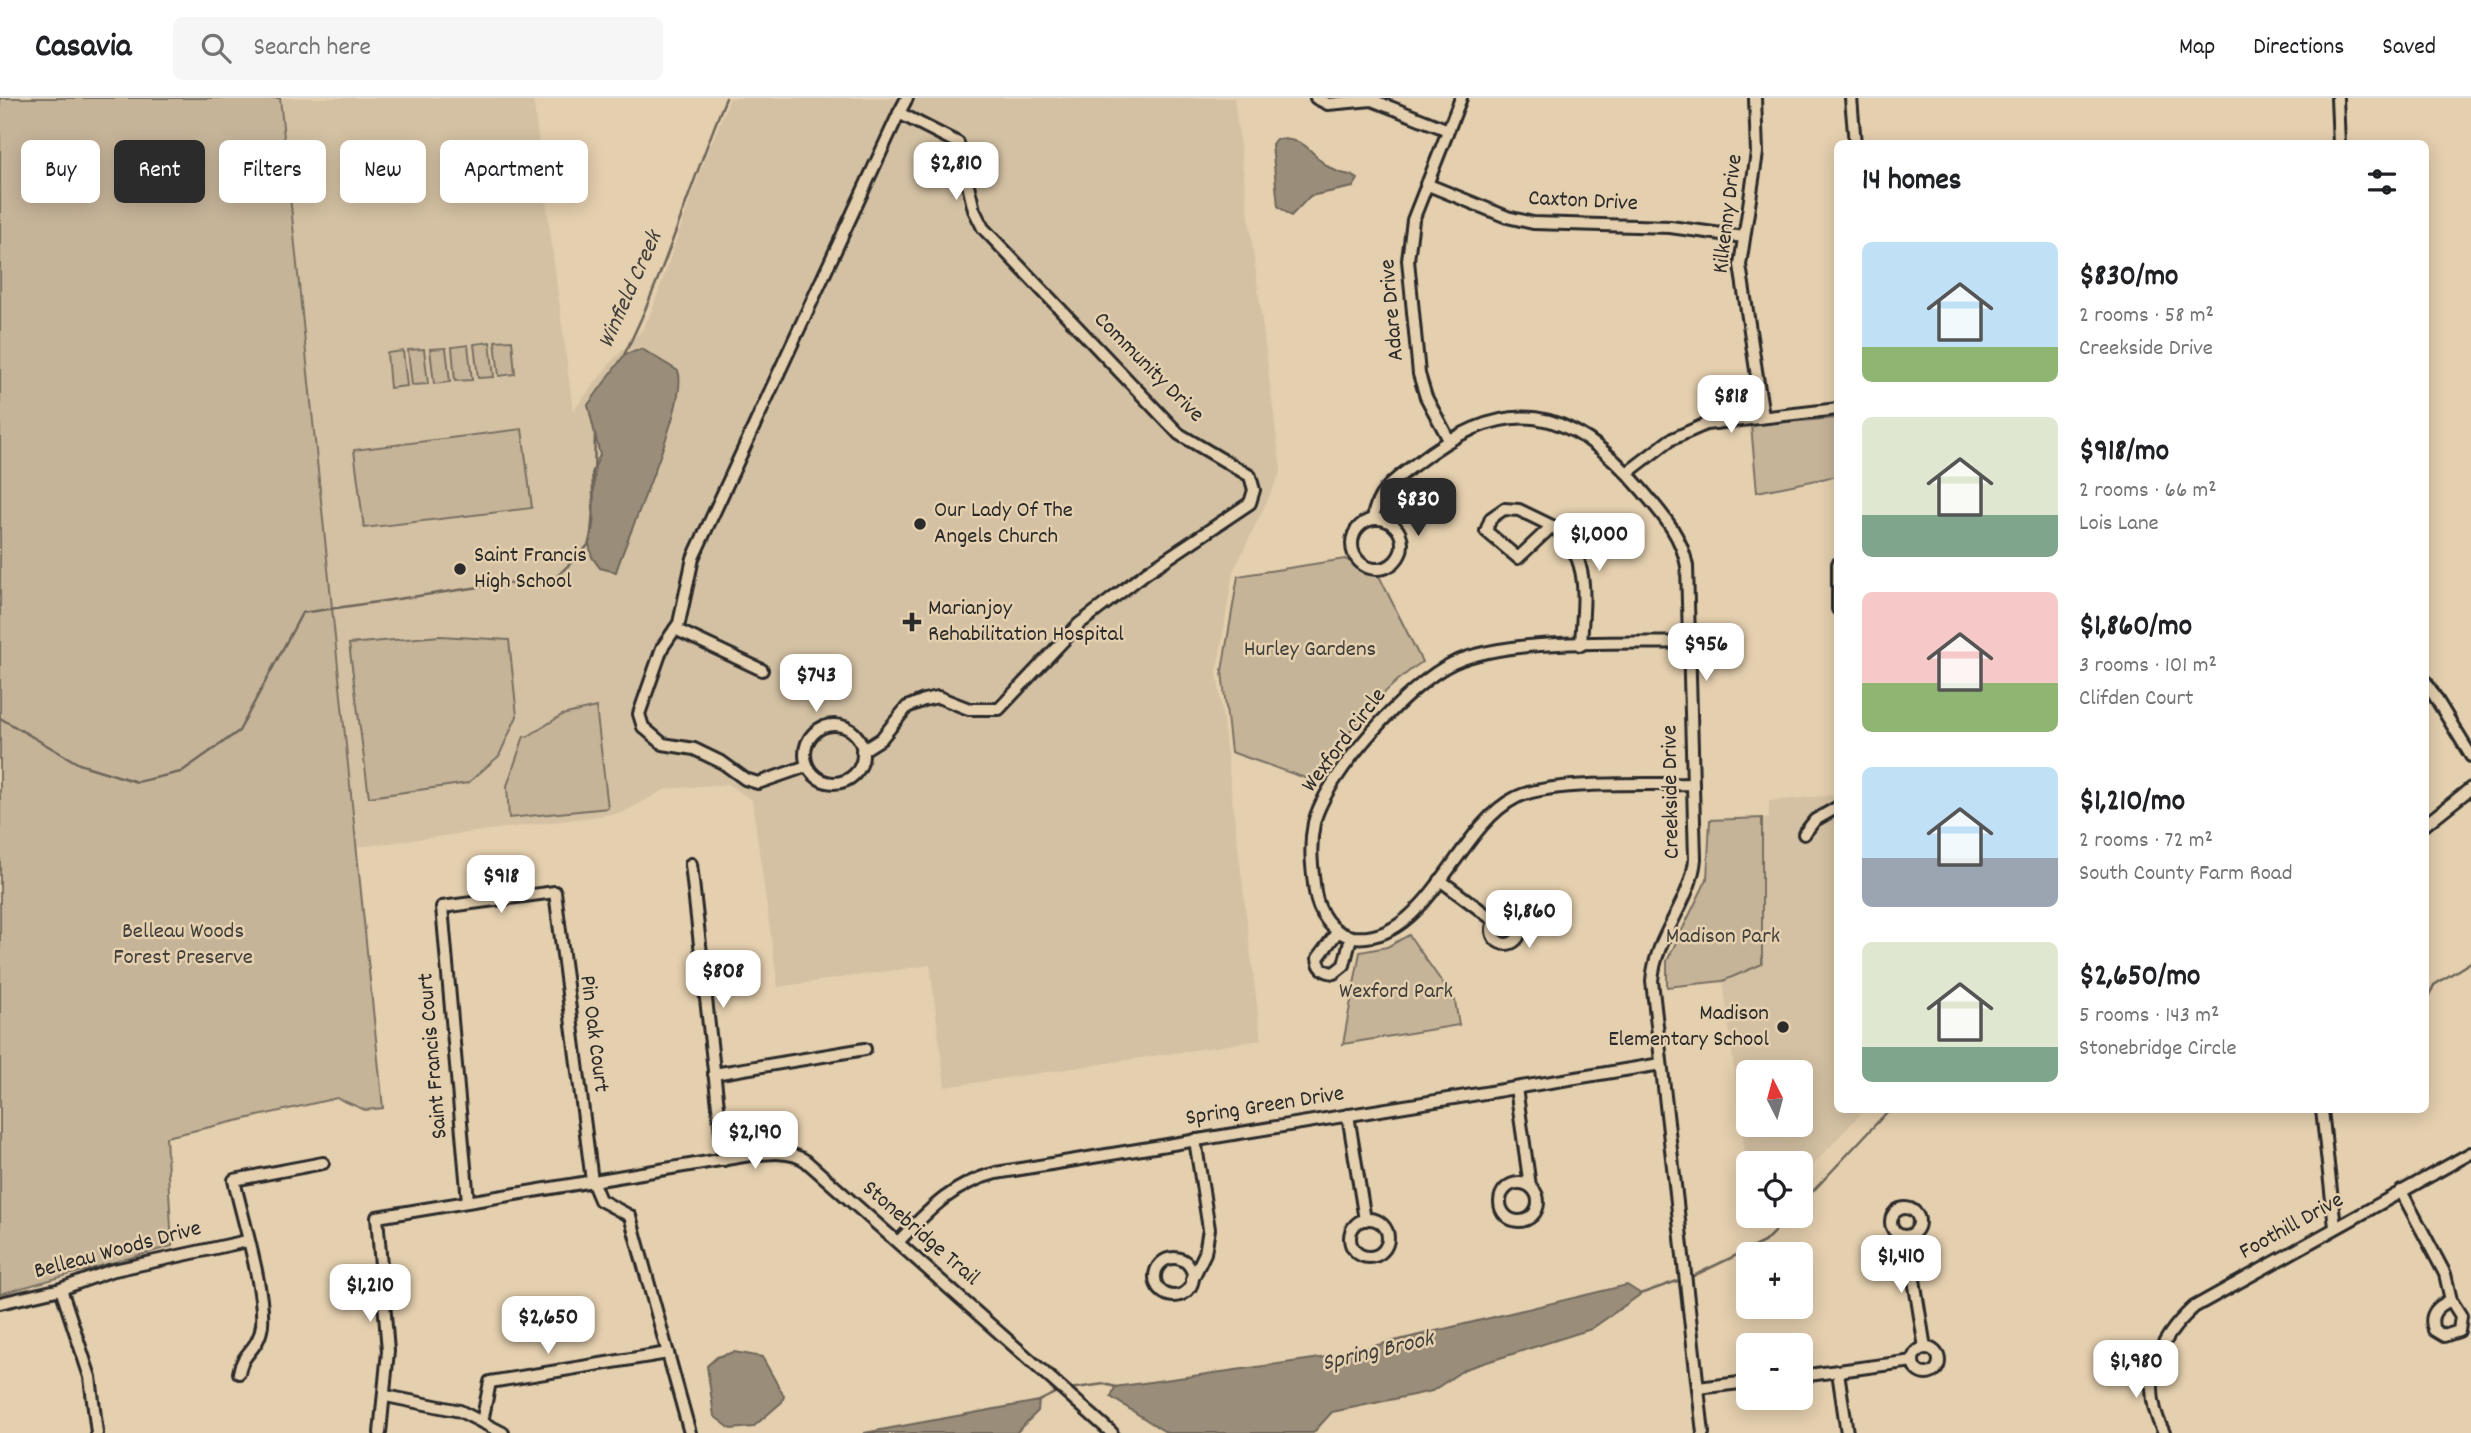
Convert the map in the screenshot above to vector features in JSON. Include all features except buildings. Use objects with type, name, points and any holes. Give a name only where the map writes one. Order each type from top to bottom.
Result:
[{"type":"street","points":[[862,751],[854,733],[846,728],[826,726],[810,737],[805,757],[807,766],[758,783],[745,779],[723,763],[694,750],[663,744],[653,739],[643,727],[639,714],[662,648],[675,629],[693,558],[907,98]]},
{"type":"street","points":[[1316,98],[1328,104],[1372,100],[1448,130]]},
{"type":"street","name":"Adare Drive","points":[[1448,438],[1432,410],[1421,381],[1408,278],[1409,241],[1426,184],[1461,98]]},
{"type":"street","name":"Kilkenny Drive","points":[[1755,98],[1758,142],[1744,237],[1741,282],[1763,416]]},
{"type":"street","points":[[1851,98],[1855,140]]},
{"type":"street","points":[[2337,98],[2339,140]]},
{"type":"street","name":"Community Drive","points":[[807,766],[819,779],[837,783],[845,780],[859,769],[862,751],[881,739],[907,707],[924,700],[937,698],[969,709],[999,709],[1079,624],[1147,572],[1250,503],[1254,490],[1250,476],[1179,434],[983,228],[974,210],[958,143],[899,113]]},
{"type":"street","name":"Caxton Drive","points":[[1426,184],[1507,217],[1533,223],[1670,227],[1744,237]]},
{"type":"street","points":[[1627,473],[1670,440],[1692,428],[1718,421],[1834,409]]},
{"type":"street","name":"Creekside Drive","points":[[1373,519],[1392,524],[1402,540],[1398,559],[1381,569],[1362,565],[1352,548],[1357,529],[1373,519],[1380,494],[1448,438],[1490,421],[1525,417],[1543,419],[1584,435],[1627,473],[1668,520],[1681,544],[1687,566],[1695,859],[1693,876],[1653,970],[1661,1064],[1703,1433]]},
{"type":"street","points":[[1552,526],[1518,558],[1486,531],[1491,518],[1504,509],[1519,510],[1552,526],[1568,538],[1583,570],[1581,645]]},
{"type":"street","points":[[675,629],[762,670]]},
{"type":"street","name":"Wexford Circle","points":[[1351,937],[1328,923],[1316,901],[1310,852],[1314,822],[1325,796],[1391,709],[1427,677],[1466,657],[1505,648],[1689,642]]},
{"type":"street","points":[[2429,687],[2471,756]]},
{"type":"street","points":[[1338,931],[1318,958],[1321,968],[1326,972],[1334,973],[1344,965],[1351,937],[1366,937],[1395,927],[1423,901],[1488,817],[1505,803],[1528,792],[1551,788],[1693,784]]},
{"type":"street","points":[[2429,822],[2471,788]]},
{"type":"street","points":[[1804,834],[1815,820],[1834,809]]},
{"type":"street","points":[[691,864],[724,1160]]},
{"type":"street","points":[[1440,880],[1495,921]]},
{"type":"street","name":"Saint Francis Court","points":[[468,1201],[442,907],[555,892]]},
{"type":"street","name":"Pin Oak Court","points":[[555,892],[593,1181]]},
{"type":"street","points":[[714,1074],[865,1049]]},
{"type":"street","name":"Spring Green Drive","points":[[898,1242],[947,1194],[982,1176],[1661,1064]]},
{"type":"street","points":[[1516,1087],[1530,1186]]},
{"type":"street","points":[[2322,1113],[2335,1227]]},
{"type":"street","points":[[1348,1115],[1365,1220]]},
{"type":"street","points":[[1192,1280],[1205,1253],[1209,1229],[1195,1140]]},
{"type":"street","name":"Foothill Drive","points":[[2164,1433],[2151,1399],[2155,1362],[2171,1331],[2194,1307],[2471,1153]]},
{"type":"street","name":"Stonebridge Trail","points":[[386,1396],[388,1351],[377,1217],[763,1154],[799,1156],[1085,1406],[1112,1433]]},
{"type":"street","points":[[239,1373],[244,1358],[257,1347],[262,1322],[234,1180],[323,1163]]},
{"type":"street","points":[[593,1181],[600,1200],[630,1216],[690,1433]]},
{"type":"street","points":[[2401,1191],[2445,1273],[2451,1300]]},
{"type":"street","points":[[1907,1236],[1926,1348],[1938,1356],[1936,1370],[1922,1373],[1913,1362]]},
{"type":"street","name":"Belleau Woods Drive","points":[[0,1303],[61,1289],[110,1271],[247,1241]]},
{"type":"street","points":[[61,1289],[90,1377],[97,1433]]},
{"type":"street","points":[[1913,1362],[1917,1352],[1926,1348]]},
{"type":"street","points":[[482,1422],[490,1382],[668,1353]]},
{"type":"street","points":[[1813,1374],[1913,1362]]},
{"type":"street","points":[[1838,1371],[1847,1433]]},
{"type":"street","points":[[1698,1388],[1736,1383]]},
{"type":"street","points":[[380,1433],[386,1396],[460,1411],[503,1433]]},
{"type":"shaded area","name":"Marianjoy Rehabilitation Hospital","points":[[280,98],[533,98],[538,140],[440,140],[440,203],[546,203],[573,411],[612,361],[642,330],[652,310],[701,169],[730,98],[1234,98],[1281,472],[1233,572],[1217,671],[1261,1040],[945,1087],[930,965],[778,987],[752,800],[727,784],[666,789],[622,813],[357,847],[291,203],[326,203],[326,140],[284,140]]},
{"type":"shaded area","name":"Madison Elementary School","points":[[1834,795],[1834,1113],[1861,1113],[1813,1165],[1813,1151],[1745,1151],[1743,1138],[1813,1138],[1813,1060],[1736,1060],[1736,1083],[1723,981],[1762,964],[1762,818],[1769,818],[1769,801]]},
{"type":"green space","name":"Belleau Woods Forest Preserve","points":[[0,98],[280,98],[284,140],[219,140],[219,203],[291,203],[383,1108],[365,1110],[337,1098],[166,1137],[172,1246],[0,1294]]},
{"type":"green space","points":[[512,340],[515,374],[499,376],[495,341]]},
{"type":"green space","points":[[490,342],[494,377],[478,378],[474,344]]},
{"type":"green space","points":[[468,345],[472,380],[455,381],[452,347]]},
{"type":"green space","points":[[446,348],[450,382],[434,384],[430,349]]},
{"type":"green space","points":[[424,349],[428,384],[412,385],[408,350]]},
{"type":"green space","points":[[403,351],[407,386],[390,388],[387,353]]},
{"type":"green space","points":[[1834,418],[1834,477],[1757,492],[1751,425]]},
{"type":"green space","points":[[522,429],[532,508],[364,528],[354,450]]},
{"type":"green space","name":"Hurley Gardens","points":[[1345,559],[1379,576],[1422,662],[1390,687],[1311,780],[1231,752],[1222,671],[1238,576]]},
{"type":"green space","points":[[440,636],[509,640],[517,716],[499,756],[468,783],[369,797],[349,644]]},
{"type":"green space","points":[[596,707],[608,808],[509,818],[507,786],[524,736],[527,737],[562,715]]},
{"type":"green space","name":"Madison Park","points":[[1762,818],[1762,964],[1723,981],[1667,987],[1667,961],[1707,879],[1710,820]]},
{"type":"green space","name":"Wexford Park","points":[[1409,935],[1455,1001],[1459,1025],[1343,1044],[1360,952],[1387,947]]},
{"type":"water","points":[[1276,139],[1298,142],[1329,167],[1358,179],[1353,187],[1310,196],[1291,216],[1278,206],[1272,144]]},
{"type":"water","points":[[642,349],[678,371],[679,386],[667,437],[616,572],[600,568],[592,557],[589,544],[594,523],[592,473],[600,455],[588,405],[625,354]]},
{"type":"water","points":[[1627,1285],[1641,1294],[1591,1329],[1465,1369],[1432,1391],[1332,1412],[1313,1433],[1167,1433],[1111,1397],[1115,1387],[1328,1357]]},
{"type":"water","points":[[734,1352],[762,1357],[784,1396],[782,1402],[753,1427],[731,1429],[714,1416],[707,1366],[717,1357]]},
{"type":"water","points":[[1039,1401],[1038,1411],[1016,1433],[864,1433]]},
{"type":"waterway","name":"Winfield Creek","points":[[624,355],[653,292],[726,98]]},
{"type":"waterway","name":"Winfield Creek","points":[[0,718],[79,764],[137,782],[181,772],[239,731],[302,613],[500,584],[553,581],[588,545],[593,510],[595,434]]},
{"type":"waterway","name":"Spring Brook","points":[[2429,996],[2434,985],[2471,962]]},
{"type":"waterway","name":"Spring Brook","points":[[1813,1191],[1886,1113]]},
{"type":"waterway","name":"Spring Brook","points":[[1689,1278],[1764,1242],[1778,1228]]},
{"type":"waterway","name":"Spring Brook","points":[[1640,1294],[1683,1279]]},
{"type":"waterway","name":"Spring Brook","points":[[1069,1389],[1104,1384],[1116,1387]]},
{"type":"waterway","name":"Spring Brook","points":[[1037,1402],[1059,1391]]},
{"type":"place","name":"Our Lady Of The Angels Church","points":[[920,524]]},
{"type":"place","name":"Saint Francis High School","points":[[460,569]]},
{"type":"place","name":"Marianjoy Rehabilitation Hospital","points":[[912,622]]},
{"type":"place","name":"Madison Elementary School","points":[[1783,1027]]}]
